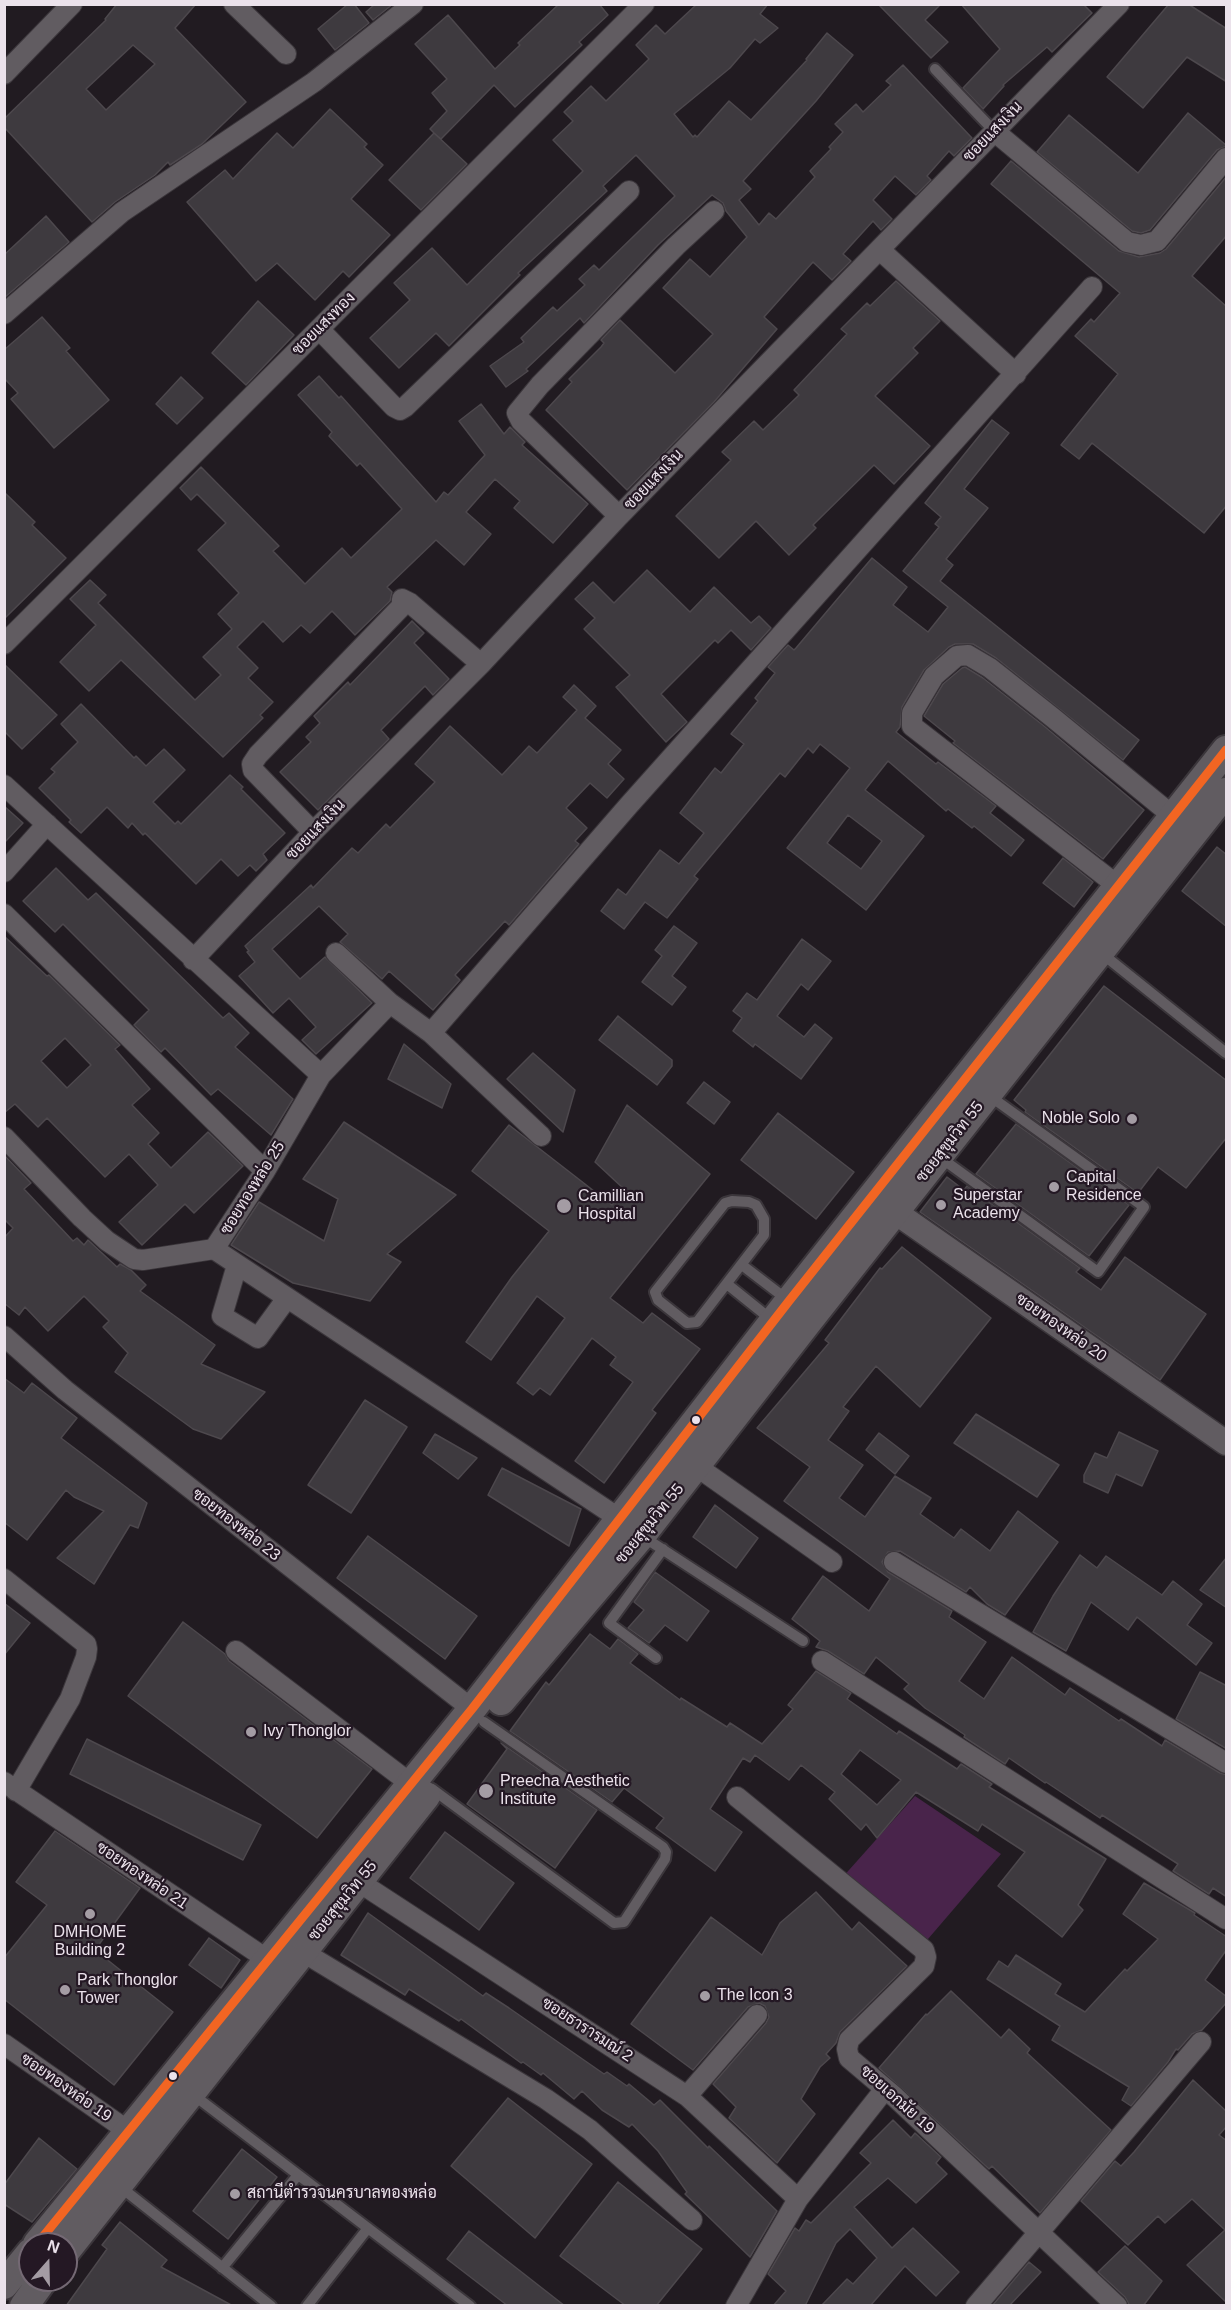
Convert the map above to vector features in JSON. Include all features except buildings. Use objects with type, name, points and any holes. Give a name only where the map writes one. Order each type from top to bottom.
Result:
[{"type":"main road","name":"ซอยสุขุมวิท 55","points":[[642,1535],[792,1320],[1118,886],[1227,750]]},
{"type":"main road","name":"ซอยสุขุมวิท 55","points":[[78,2235],[117,2185],[138,2139],[190,2093],[351,1875],[478,1716],[642,1535],[696,1466],[792,1320],[895,1212],[1227,792]]},
{"type":"main road","name":"ซอยสุขุมวิท 55","points":[[49,2232],[138,2139],[286,1962]]},
{"type":"street","points":[[4,74],[72,4]]},
{"type":"street","points":[[234,4],[286,54]]},
{"type":"street","points":[[4,314],[122,212],[314,82],[413,4]]},
{"type":"street","name":"ซอยแสงทอง","points":[[4,644],[644,4]]},
{"type":"street","name":"ซอยแสงเงิน","points":[[193,960],[313,832],[481,664],[619,516],[1119,4]]},
{"type":"street","points":[[994,131],[1127,242],[1141,245],[1157,241],[1227,158]]},
{"type":"street","points":[[319,329],[394,407],[400,410],[629,191]]},
{"type":"street","points":[[619,516],[519,419],[517,413],[540,385],[676,246],[714,211]]},
{"type":"street","points":[[879,250],[1016,374]]},
{"type":"street","points":[[430,1033],[629,805],[1092,287]]},
{"type":"street","points":[[313,832],[253,770],[252,766],[258,755],[402,606],[402,599],[410,603],[481,664]]},
{"type":"street","points":[[1118,886],[912,726],[912,713],[933,676],[957,656],[968,655],[990,668],[1017,689],[1173,816]]},
{"type":"street","points":[[4,785],[321,1075]]},
{"type":"street","points":[[4,873],[47,824]]},
{"type":"street","points":[[4,914],[265,1171]]},
{"type":"street","points":[[336,953],[390,1003],[430,1033],[541,1136]]},
{"type":"street","name":"ซอยทองหล่อ 25","points":[[390,1003],[321,1075],[265,1171],[214,1249],[642,1535]]},
{"type":"street","points":[[4,1137],[82,1218],[107,1241],[134,1259],[143,1260],[214,1249]]},
{"type":"street","name":"ซอยทองหล่อ 20","points":[[895,1212],[1226,1443]]},
{"type":"street","points":[[237,1265],[222,1316],[258,1338],[287,1298]]},
{"type":"street","name":"ซอยทองหล่อ 23","points":[[4,1336],[65,1390],[478,1716]]},
{"type":"street","points":[[696,1466],[832,1562]]},
{"type":"street","points":[[894,1562],[1227,1763]]},
{"type":"street","name":"ซอยทองหล่อ 21","points":[[4,1579],[86,1644],[87,1649],[70,1698],[10,1787],[286,1962],[546,2099],[582,2124],[692,2220]]},
{"type":"street","points":[[236,1651],[422,1786]]},
{"type":"street","points":[[822,1661],[1227,1919]]},
{"type":"street","name":"ซอยเอกมัย 19","points":[[737,1797],[924,1950],[926,1957],[924,1966],[849,2040],[847,2049],[849,2058],[1118,2306]]},
{"type":"street","name":"ซอยธารารมณ์ 2","points":[[351,1875],[687,2096],[798,2199]]},
{"type":"street","points":[[687,2096],[757,2015]]},
{"type":"street","points":[[976,2306],[1201,2042]]},
{"type":"street","name":"ซอยทองหล่อ 19","points":[[4,2044],[138,2139]]},
{"type":"street","points":[[736,2306],[798,2199],[885,2089]]},
{"type":"lane","points":[[935,69],[994,131]]},
{"type":"lane","points":[[1099,952],[1227,1053]]},
{"type":"lane","points":[[939,1156],[1098,1272],[1144,1207],[987,1094]]},
{"type":"lane","points":[[749,1202],[756,1205],[761,1212],[765,1227],[764,1235],[727,1284],[697,1322],[692,1323],[687,1323],[655,1296],[725,1203],[749,1202]]},
{"type":"lane","points":[[742,1265],[792,1320]]},
{"type":"lane","points":[[727,1284],[792,1320]]},
{"type":"lane","points":[[656,1658],[609,1623],[642,1535],[803,1641]]},
{"type":"lane","points":[[422,1786],[614,1923],[624,1922],[665,1859],[666,1852],[663,1847],[478,1716]]},
{"type":"lane","points":[[190,2093],[470,2306]]},
{"type":"lane","points":[[222,2268],[298,2175]]},
{"type":"lane","points":[[117,2185],[271,2306]]},
{"type":"lane","points":[[307,2306],[368,2228]]},
{"type":"shaded area","points":[[915,1796],[1001,1854],[922,1946],[841,1879]]},
{"type":"transit line","points":[[47,2232],[472,1709],[789,1301],[1226,750]]},
{"type":"place","name":"Noble Solo","points":[[1132,1119]]},
{"type":"place","name":"Capital Residence","points":[[1054,1187]]},
{"type":"place","name":"Superstar Academy","points":[[941,1205]]},
{"type":"place","name":"Camillian Hospital","points":[[564,1206]]},
{"type":"place","name":"Ivy Thonglor","points":[[251,1732]]},
{"type":"place","name":"Preecha Aesthetic Institute","points":[[486,1791]]},
{"type":"place","name":"DMHOME Building 2","points":[[90,1914]]},
{"type":"place","name":"Park Thonglor Tower","points":[[65,1990]]},
{"type":"place","name":"The Icon 3","points":[[705,1996]]},
{"type":"place","name":"สถานีตำรวจนครบาลทองหล่อ","points":[[235,2194]]}]
